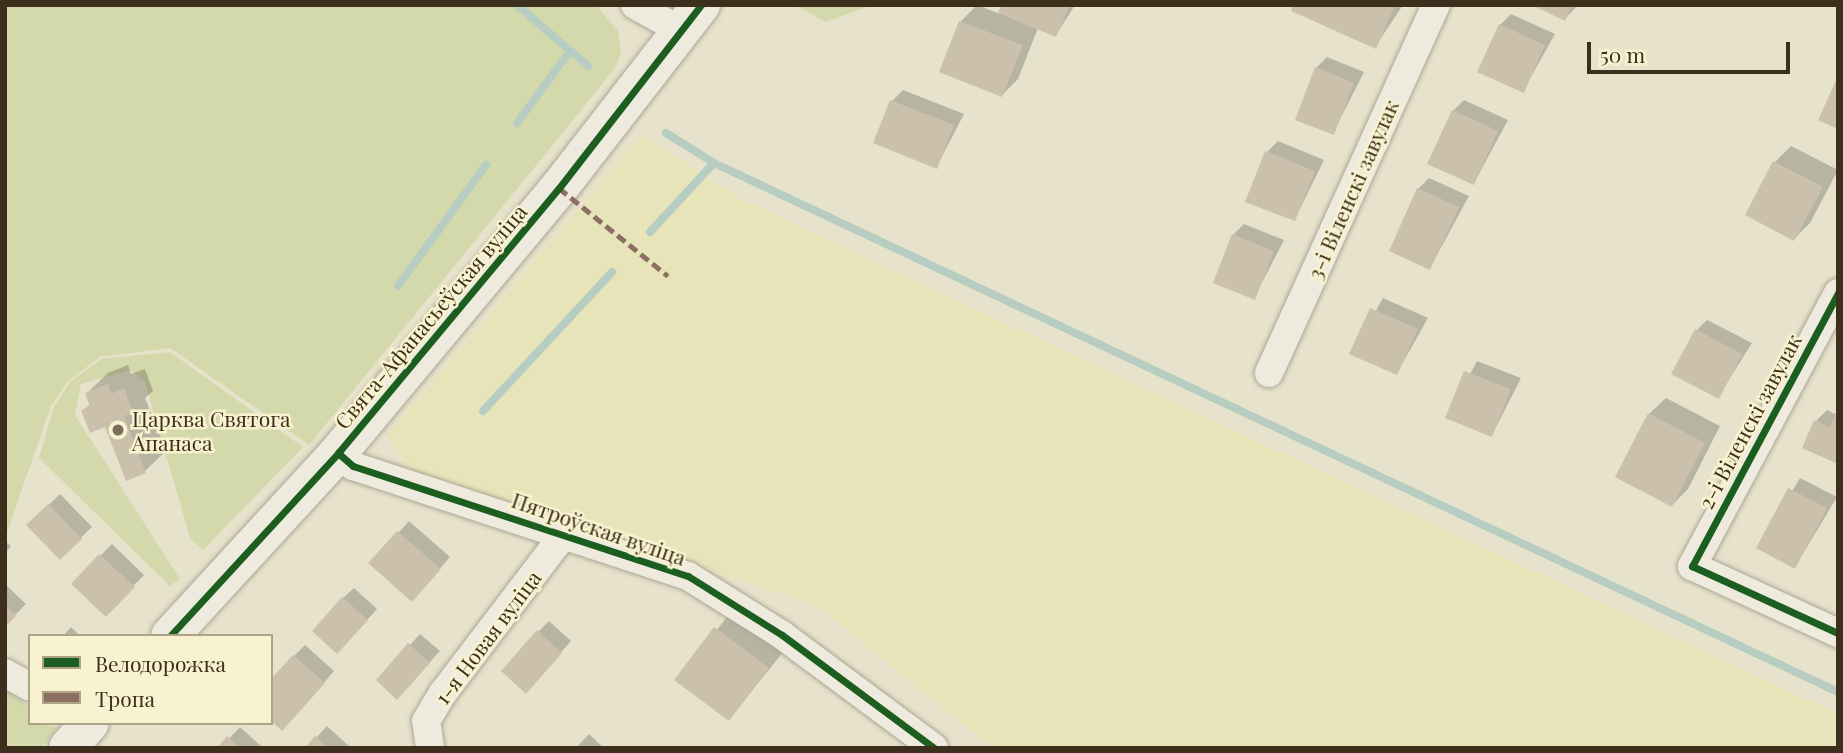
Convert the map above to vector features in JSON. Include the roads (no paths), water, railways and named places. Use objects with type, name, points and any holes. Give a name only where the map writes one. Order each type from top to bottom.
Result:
[{"type":"street","points":[[635,5],[691,18]]},
{"type":"street","name":"3-і Віленскі завулак","points":[[1269,373],[1436,5]]},
{"type":"street","name":"Свята-Афанасьеўская вуліца","points":[[172,634],[338,453],[559,188],[691,18]]},
{"type":"street","name":"2-і Віленскі завулак","points":[[1838,293],[1692,566],[1838,633]]},
{"type":"street","name":"Пятроўская вуліца","points":[[338,453],[353,466],[565,533],[688,576],[782,635],[934,748]]},
{"type":"street","name":"1-я Новая вуліца","points":[[430,748],[426,721],[443,693],[565,533]]},
{"type":"street","points":[[5,673],[28,686]]},
{"type":"street","points":[[68,748],[88,725]]},
{"type":"waterway","points":[[517,5],[588,66]]},
{"type":"waterway","points":[[517,123],[570,51]]},
{"type":"waterway","points":[[666,133],[714,163],[1838,692]]},
{"type":"waterway","points":[[650,232],[714,163]]},
{"type":"waterway","points":[[398,286],[486,165]]},
{"type":"waterway","points":[[483,411],[612,272]]},
{"type":"place","name":"Царква Святога Апанаса","points":[[118,430]]}]
